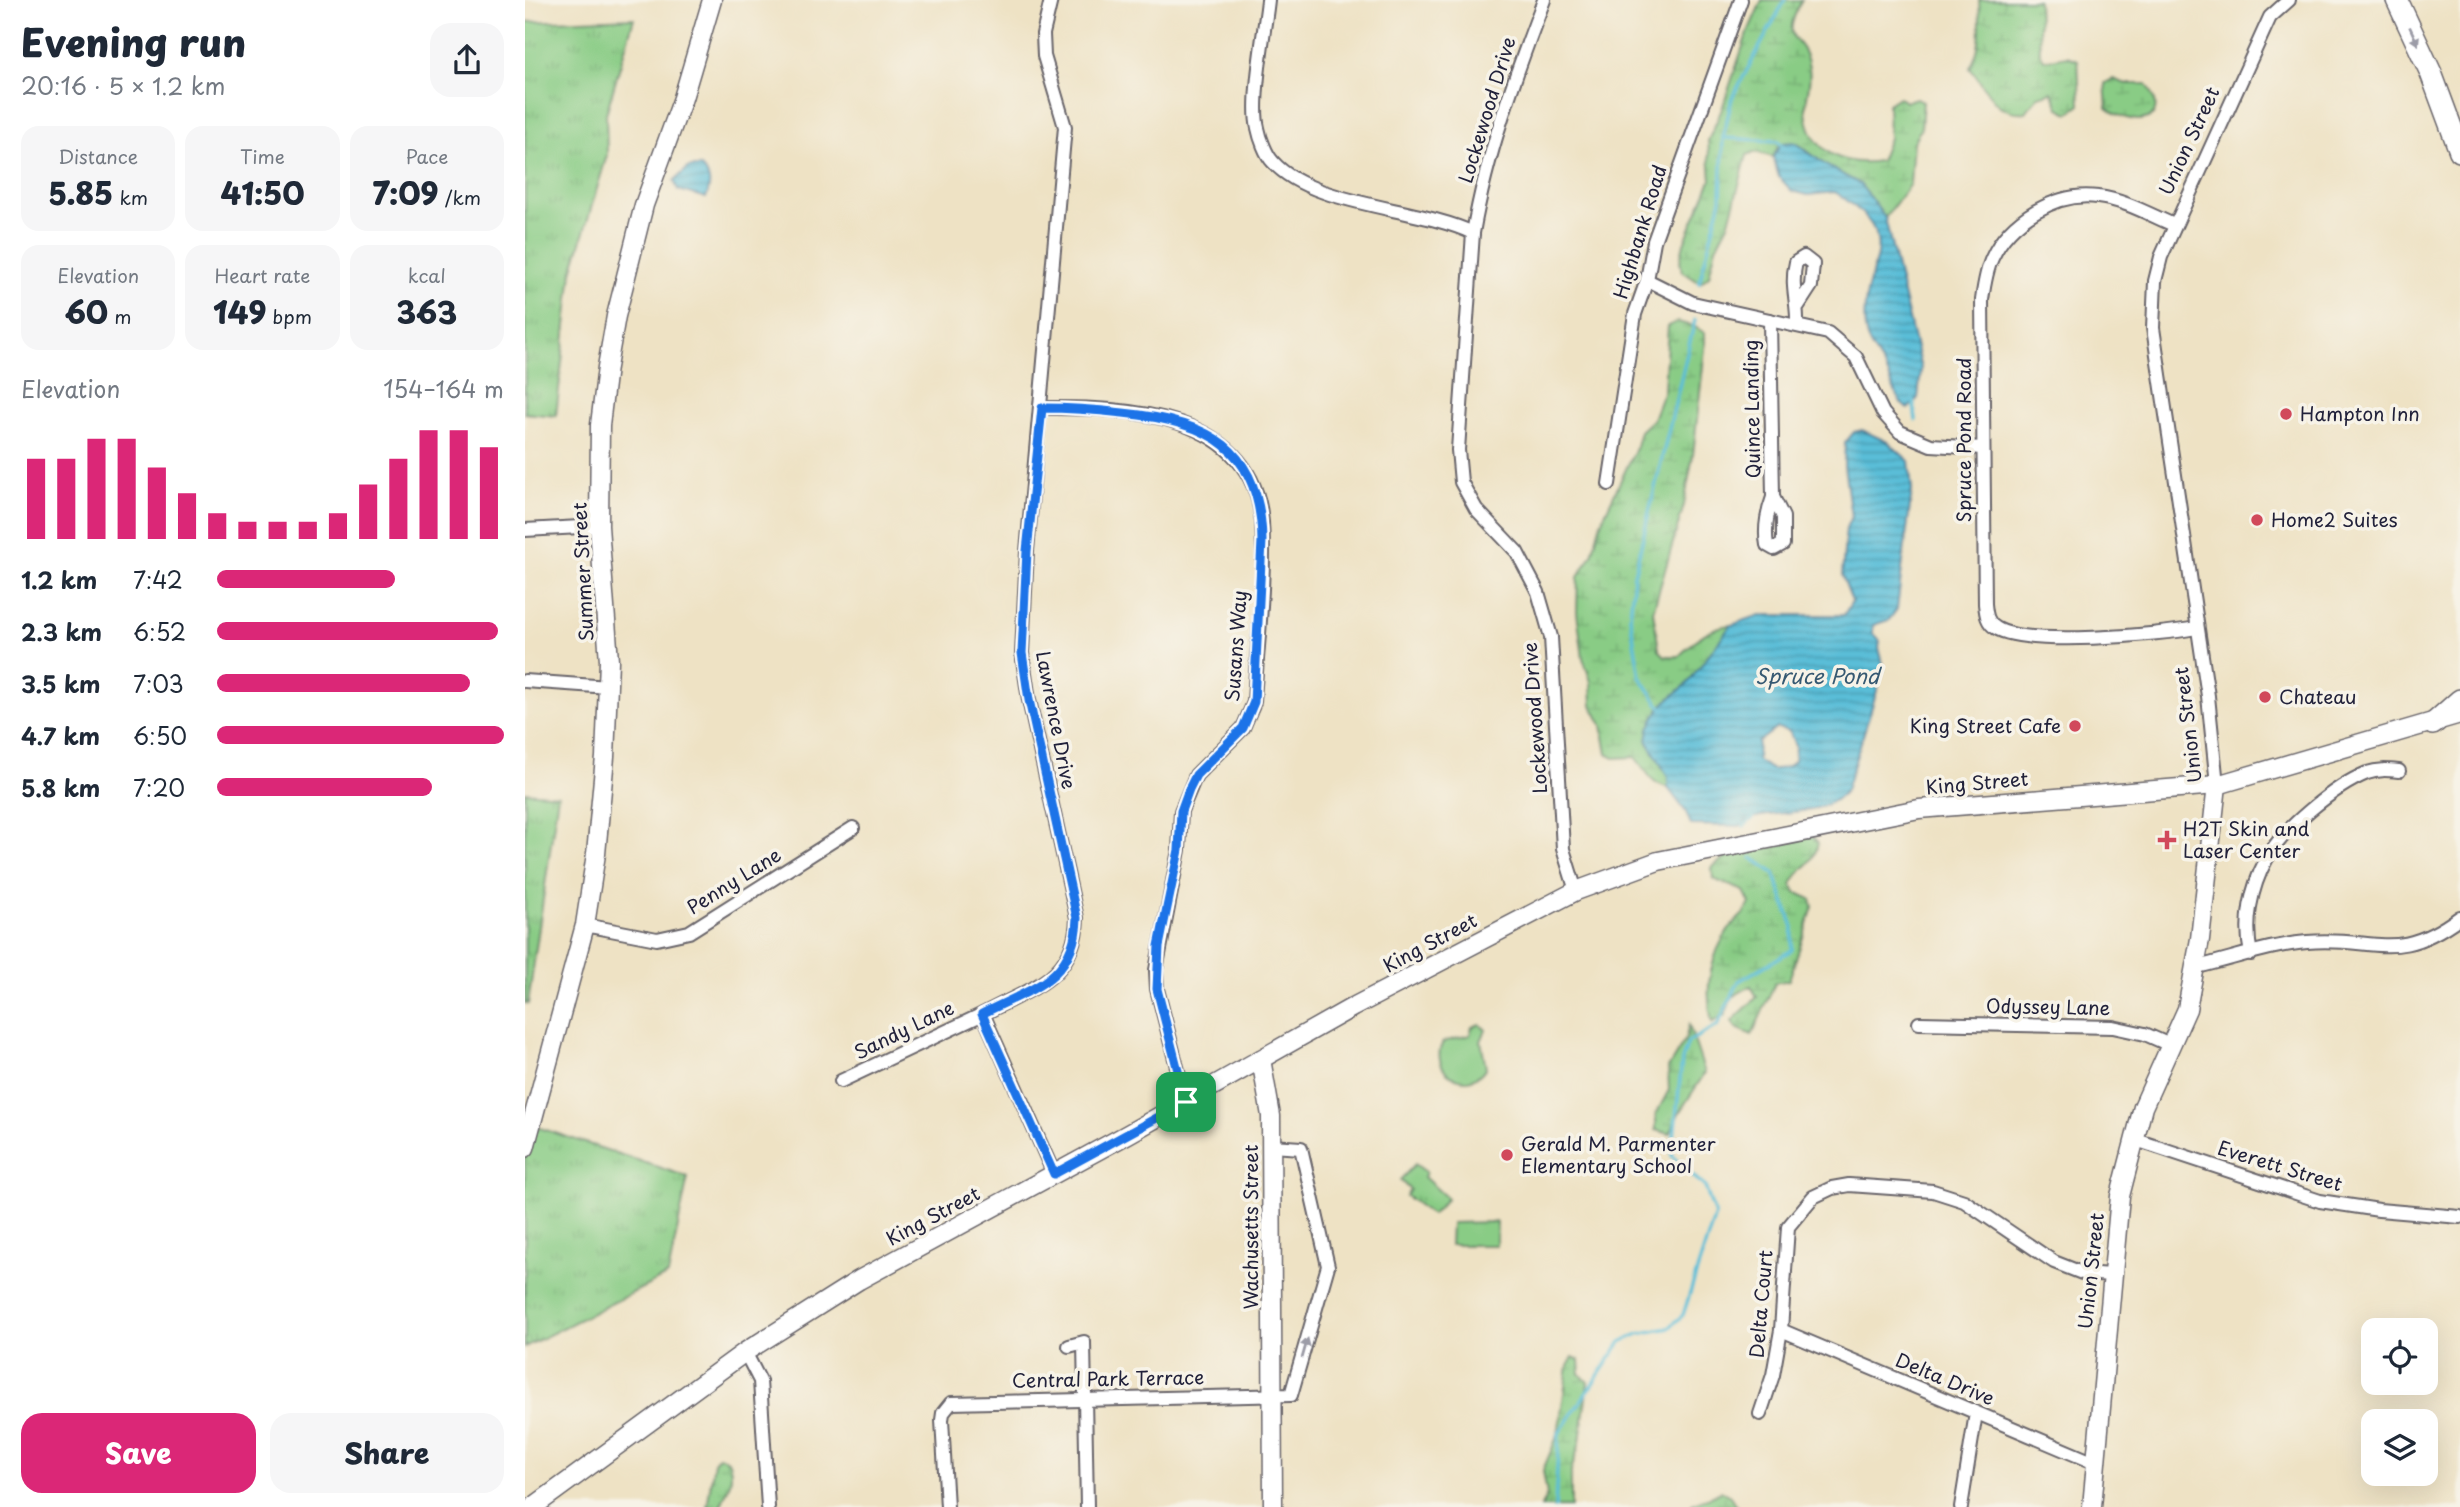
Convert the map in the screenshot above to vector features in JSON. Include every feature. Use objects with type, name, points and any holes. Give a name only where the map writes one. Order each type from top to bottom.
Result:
[{"type":"highway","points":[[2397,0],[2431,72],[2460,150]]},
{"type":"highway","points":[[2431,72],[2460,167]]},
{"type":"highway","points":[[2433,724],[2460,700]]},
{"type":"highway","points":[[2433,724],[2460,717]]},
{"type":"main road","name":"Summer Street","points":[[525,1148],[585,925],[597,840],[609,687],[607,604],[599,526],[600,425],[616,316],[648,192],[683,97],[712,0]]},
{"type":"main road","name":"King Street","points":[[533,1507],[745,1352],[859,1280],[1186,1102],[1353,1007],[1576,891],[1658,861],[1919,809],[2217,785],[2433,724]]},
{"type":"main road","name":"Union Street","points":[[2092,1507],[2120,1196],[2143,1107],[2185,1015],[2197,967],[2217,785]]},
{"type":"main road","name":"Wachusetts Street","points":[[1261,1059],[1271,1116],[1272,1146],[1273,1507]]},
{"type":"street","name":"Lawrence Drive","points":[[982,1014],[1053,977],[1066,962],[1077,939],[1077,918],[1029,700],[1022,653],[1027,551],[1042,408],[1065,127],[1045,56],[1043,34],[1051,0]]},
{"type":"street","points":[[1268,0],[1257,127],[1271,161],[1292,178],[1329,193],[1452,222],[1473,233]]},
{"type":"street","name":"Lockewood Drive","points":[[1544,0],[1495,140],[1473,233],[1458,450],[1461,482],[1476,509],[1517,552],[1538,592],[1551,636],[1563,849],[1576,891]]},
{"type":"street","name":"Highbank Road","points":[[1609,484],[1635,314],[1647,280],[1654,241],[1741,0]]},
{"type":"street","name":"Union Street","points":[[2217,785],[2153,328],[2155,281],[2174,225],[2270,17],[2289,0]]},
{"type":"street","name":"Spruce Pond Road","points":[[2174,225],[2111,199],[2075,197],[2035,212],[2001,242],[1991,260],[1982,300],[1985,604],[1988,620],[1996,628],[2021,636],[2045,638],[2196,628]]},
{"type":"street","points":[[1647,280],[1682,299],[1828,333],[1850,350],[1861,366],[1882,413],[1900,432],[1931,445],[1983,448]]},
{"type":"street","points":[[1797,324],[1798,306]]},
{"type":"street","name":"Quince Landing","points":[[1770,320],[1773,497]]},
{"type":"street","name":"Susans Way","points":[[1042,408],[1167,417],[1197,428],[1225,446],[1242,463],[1251,478],[1262,519],[1254,702],[1243,728],[1196,775],[1189,789],[1181,811],[1179,850],[1157,958],[1157,989],[1186,1102]]},
{"type":"street","points":[[525,530],[599,526]]},
{"type":"street","points":[[525,681],[609,687]]},
{"type":"street","points":[[2251,954],[2247,929],[2250,908],[2271,851],[2304,817],[2339,790],[2376,771],[2399,771]]},
{"type":"street","name":"Penny Lane","points":[[585,925],[657,939],[689,932],[853,828]]},
{"type":"street","points":[[2197,967],[2308,942],[2407,945],[2436,935],[2460,918]]},
{"type":"street","points":[[982,1014],[1054,1174]]},
{"type":"street","name":"Sandy Lane","points":[[841,1081],[982,1014]]},
{"type":"street","name":"Odyssey Lane","points":[[1919,1023],[2113,1027],[2145,1034],[2172,1046]]},
{"type":"street","name":"Everett Street","points":[[2133,1139],[2320,1201],[2379,1210],[2460,1217]]},
{"type":"street","points":[[1272,1146],[1301,1148],[1328,1266],[1291,1395],[1272,1396]]},
{"type":"street","name":"Delta Court","points":[[1760,1414],[1773,1375],[1781,1330],[1785,1238],[1797,1214],[1813,1197],[1832,1188],[1849,1185],[1933,1191],[1963,1201],[2054,1262],[2089,1275],[2111,1275]]},
{"type":"street","name":"Delta Drive","points":[[1781,1330],[2095,1463]]},
{"type":"street","points":[[1069,1346],[1084,1342],[1087,1507]]},
{"type":"street","points":[[745,1352],[760,1381],[768,1507]]},
{"type":"street","name":"Central Park Terrace","points":[[947,1507],[942,1420],[946,1407],[958,1401],[1272,1396]]},
{"type":"street","points":[[1961,1507],[1976,1413]]},
{"type":"green space","points":[[1762,0],[1802,0],[1795,15],[1792,32],[1809,68],[1806,111],[1814,137],[1831,154],[1853,161],[1880,161],[1889,138],[1888,104],[1899,97],[1905,102],[1916,98],[1923,101],[1921,129],[1913,142],[1910,184],[1885,218],[1860,184],[1827,166],[1797,143],[1778,147],[1773,157],[1755,152],[1747,155],[1729,222],[1716,247],[1709,276],[1700,283],[1682,271],[1680,261],[1684,243],[1711,180],[1708,141]]},
{"type":"green space","points":[[1979,0],[2038,0],[2040,53],[2044,60],[2067,56],[2078,60],[2080,105],[2069,113],[2059,108],[2052,92],[2038,96],[2026,112],[2015,112],[1999,105],[1993,99],[1970,68],[1979,43]]},
{"type":"green space","points":[[634,18],[606,114],[607,155],[572,272],[556,416],[525,413],[525,22]]},
{"type":"green space","points":[[2113,79],[2126,84],[2147,84],[2156,107],[2153,114],[2138,120],[2128,119],[2107,108],[2105,83]]},
{"type":"green space","points":[[1677,322],[1693,326],[1705,333],[1705,348],[1693,455],[1684,505],[1653,611],[1659,650],[1665,656],[1679,656],[1708,631],[1731,625],[1687,684],[1661,706],[1647,740],[1668,777],[1668,788],[1654,782],[1635,757],[1614,758],[1607,754],[1602,725],[1592,706],[1591,682],[1583,658],[1577,612],[1578,577],[1592,555],[1601,522],[1635,450],[1640,431],[1653,419],[1664,390],[1668,326]]},
{"type":"green space","points":[[525,792],[558,795],[528,1004],[525,1003]]},
{"type":"green space","points":[[1806,835],[1812,836],[1818,843],[1816,851],[1792,885],[1795,892],[1811,899],[1813,907],[1789,980],[1775,983],[1752,1035],[1736,1028],[1732,1021],[1757,997],[1751,986],[1732,997],[1725,1015],[1712,1022],[1709,985],[1713,961],[1723,938],[1750,903],[1744,891],[1713,879],[1712,868],[1733,855],[1774,847]]},
{"type":"green space","points":[[1480,1024],[1486,1030],[1481,1041],[1486,1067],[1479,1075],[1470,1079],[1452,1076],[1441,1062],[1443,1042],[1470,1035],[1472,1027]]},
{"type":"green space","points":[[1689,1025],[1705,1073],[1679,1113],[1670,1134],[1656,1130],[1656,1114],[1669,1090],[1668,1068],[1685,1040]]},
{"type":"green space","points":[[525,1123],[688,1177],[668,1275],[525,1347]]},
{"type":"green space","points":[[1415,1164],[1426,1172],[1424,1177],[1447,1198],[1432,1215],[1406,1196],[1410,1190],[1400,1180]]},
{"type":"green space","points":[[1497,1222],[1496,1245],[1450,1245],[1451,1223]]},
{"type":"green space","points":[[1573,1357],[1579,1360],[1580,1374],[1588,1382],[1580,1442],[1571,1471],[1571,1507],[1541,1507],[1547,1495],[1543,1470],[1558,1434],[1568,1366]]},
{"type":"green space","points":[[719,1456],[728,1460],[730,1484],[720,1507],[707,1507],[714,1462]]},
{"type":"green space","points":[[1721,1491],[1730,1496],[1737,1507],[1690,1506],[1714,1496]]},
{"type":"water","points":[[1794,142],[1827,166],[1860,184],[1885,218],[1921,369],[1918,398],[1908,409],[1898,397],[1866,335],[1865,306],[1877,255],[1877,240],[1872,226],[1859,210],[1835,192],[1808,195],[1792,191],[1779,177],[1773,157],[1782,143]]},
{"type":"water","points":[[689,167],[701,167],[707,174],[709,185],[706,198],[678,190],[674,181]]},
{"type":"water","name":"Spruce Pond","points":[[1862,430],[1888,442],[1909,461],[1912,490],[1897,609],[1889,620],[1873,625],[1873,634],[1880,641],[1884,668],[1846,790],[1835,800],[1822,806],[1760,816],[1740,826],[1691,825],[1686,812],[1668,788],[1668,777],[1647,740],[1649,728],[1661,706],[1687,684],[1731,625],[1760,615],[1844,615],[1852,601],[1842,575],[1846,528],[1851,517],[1844,465],[1845,443],[1854,432]],"holes":[[[1777,728],[1789,731],[1795,746],[1794,761],[1788,767],[1772,770],[1757,760],[1758,742]]]},
{"type":"waterway","points":[[1699,283],[1721,199],[1723,138],[1732,98],[1785,0]]},
{"type":"waterway","points":[[1723,138],[1777,141],[1782,145]]},
{"type":"waterway","points":[[1663,710],[1640,677],[1630,617],[1634,575],[1695,320]]},
{"type":"waterway","points":[[1913,399],[1916,420]]},
{"type":"waterway","points":[[1740,819],[1744,826],[1754,817]]},
{"type":"waterway","points":[[1555,1507],[1559,1433],[1621,1342],[1638,1334],[1669,1328],[1683,1315],[1715,1215],[1705,1187],[1672,1156],[1682,1060],[1688,1042],[1717,1026],[1739,981],[1792,950],[1793,927],[1774,873],[1752,858]]},
{"type":"place","name":"Hampton Inn","points":[[2286,414]]},
{"type":"place","name":"Home2 Suites","points":[[2257,520]]},
{"type":"place","name":"Chateau","points":[[2265,697]]},
{"type":"place","name":"King Street Cafe","points":[[2075,726]]},
{"type":"place","name":"H2T Skin and Laser Center","points":[[2167,840]]},
{"type":"place","name":"Gerald M. Parmenter Elementary School","points":[[1507,1155]]},
{"type":"route","points":[[1042,408],[1167,417],[1197,428],[1225,446],[1242,463],[1251,478],[1262,519],[1254,702],[1243,728],[1229,746],[1196,775],[1189,789],[1181,811],[1179,850],[1159,946],[1157,989],[1186,1102],[1054,1174],[982,1014],[1053,977],[1073,951],[1077,939],[1077,918],[1029,700],[1022,653],[1027,551],[1042,408]]}]
